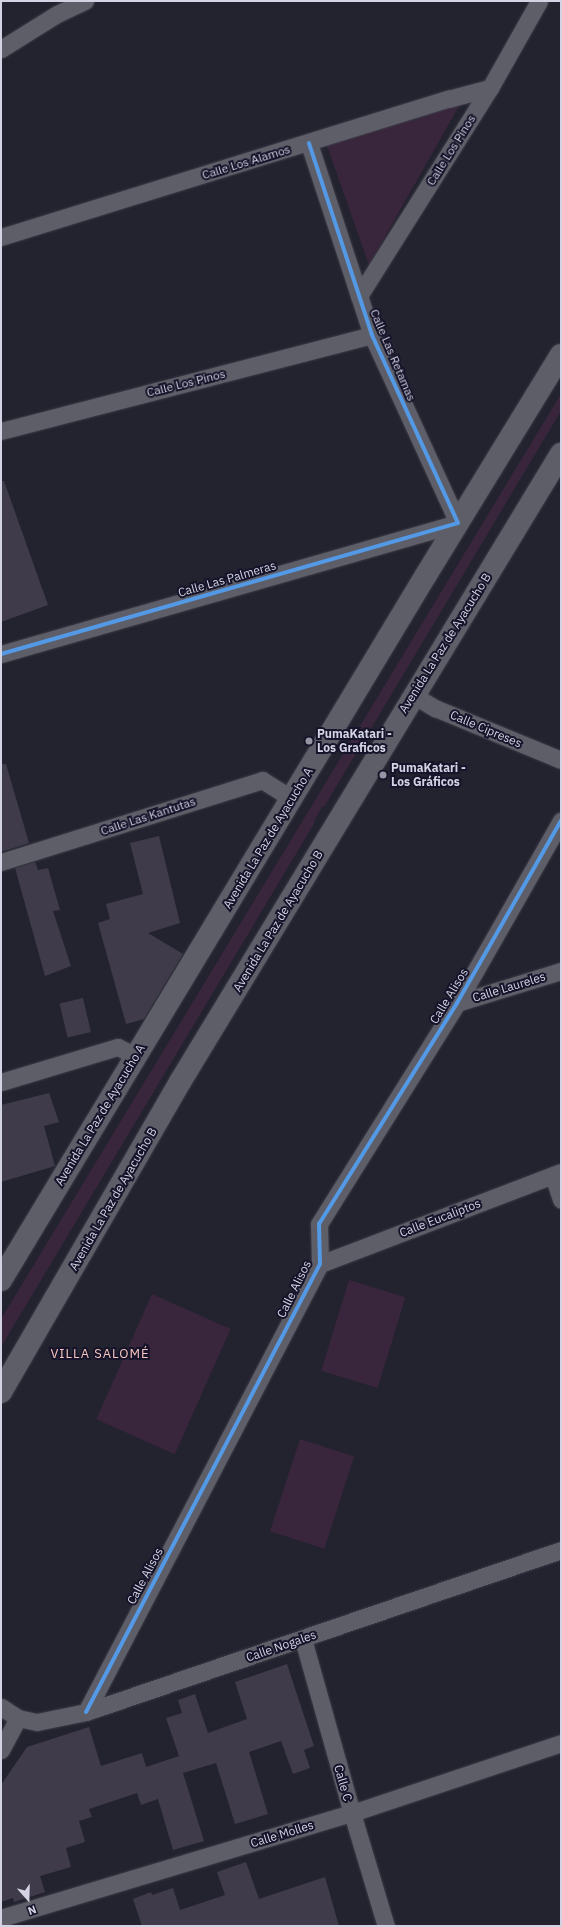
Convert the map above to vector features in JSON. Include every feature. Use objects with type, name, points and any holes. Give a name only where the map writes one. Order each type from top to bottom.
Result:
[{"type":"main road","name":"Avenida La Paz de Ayacucho A","points":[[1,1280],[458,523],[561,356]]},
{"type":"main road","name":"Avenida La Paz de Ayacucho B","points":[[1,1392],[180,1082],[413,695],[561,454]]},
{"type":"street","points":[[1,49],[57,14],[85,1]]},
{"type":"street","name":"Calle Los Pinos","points":[[359,296],[490,88],[539,1]]},
{"type":"street","name":"Calle Los Alamos","points":[[1,237],[448,99],[490,88]]},
{"type":"street","name":"Calle Las Retamas","points":[[309,143],[372,335],[458,523]]},
{"type":"street","name":"Calle Los Pinos","points":[[1,431],[372,335]]},
{"type":"street","name":"Calle Las Palmeras","points":[[1,654],[458,523]]},
{"type":"street","name":"Calle Cipreses","points":[[413,695],[435,708],[561,760]]},
{"type":"street","name":"Calle Las Kantutas","points":[[1,862],[262,780],[292,799]]},
{"type":"street","name":"Calle Alisos","points":[[86,1712],[320,1264],[319,1224],[457,1003],[561,820]]},
{"type":"street","name":"Calle Laureles","points":[[457,1003],[561,971]]},
{"type":"street","points":[[1,1082],[118,1046],[136,1056]]},
{"type":"street","points":[[557,1174],[561,1200]]},
{"type":"street","name":"Calle Eucaliptos","points":[[320,1264],[557,1174]]},
{"type":"street","name":"Calle Nogales","points":[[1,1707],[18,1718],[37,1722],[86,1712],[561,1550]]},
{"type":"street","name":"Calle C","points":[[303,1639],[352,1813],[386,1926]]},
{"type":"street","points":[[1,1750],[18,1718]]},
{"type":"street","name":"Calle Molles","points":[[1,1918],[352,1813],[561,1743]]},
{"type":"shaded area","points":[[463,99],[369,265],[325,140]]},
{"type":"shaded area","points":[[561,394],[561,411],[324,807],[322,807],[314,821],[315,822],[1,1347],[1,1319]]},
{"type":"shaded area","points":[[349,1280],[405,1297],[378,1388],[321,1371]]},
{"type":"shaded area","points":[[152,1294],[231,1329],[175,1454],[96,1419]]},
{"type":"shaded area","points":[[300,1439],[354,1457],[324,1549],[270,1531]]},
{"type":"building","points":[[1,481],[4,481],[48,605],[1,622]]},
{"type":"building","points":[[1,764],[6,764],[29,843],[1,852]]},
{"type":"building","points":[[159,836],[180,923],[148,933],[183,954],[144,1019],[126,1024],[98,923],[110,919],[106,904],[143,894],[130,843]]},
{"type":"building","points":[[35,862],[38,870],[48,868],[60,910],[53,911],[71,966],[45,976],[15,868]]},
{"type":"building","points":[[83,998],[91,1032],[67,1038],[60,1003]]},
{"type":"building","points":[[49,1093],[59,1122],[44,1126],[55,1166],[1,1182],[1,1105]]},
{"type":"building","points":[[287,1664],[314,1746],[304,1750],[310,1768],[293,1774],[281,1741],[249,1752],[268,1814],[235,1824],[216,1763],[183,1773],[204,1841],[173,1850],[158,1799],[141,1805],[137,1793],[89,1809],[92,1817],[79,1821],[85,1842],[66,1848],[71,1867],[40,1876],[45,1892],[14,1902],[13,1898],[1,1902],[1,1785],[27,1747],[89,1727],[101,1766],[142,1753],[146,1767],[179,1756],[166,1718],[182,1713],[178,1700],[195,1694],[208,1733],[247,1719],[235,1682]]},
{"type":"building","points":[[246,1862],[259,1899],[325,1877],[339,1926],[142,1926],[133,1899],[151,1892],[152,1895],[173,1888],[180,1910],[225,1895],[217,1872]]},
{"type":"cycle path","points":[[1,654],[458,523],[372,335],[309,143]]},
{"type":"cycle path","points":[[86,1712],[320,1264],[319,1224],[457,1003],[561,821]]},
{"type":"place","name":"PumaKatari - Los Graficos","points":[[309,741]]},
{"type":"place","name":"PumaKatari - Los Gráficos","points":[[383,775]]},
{"type":"district","name":"VILLA SALOMÉ","points":[[100,1354]]}]
